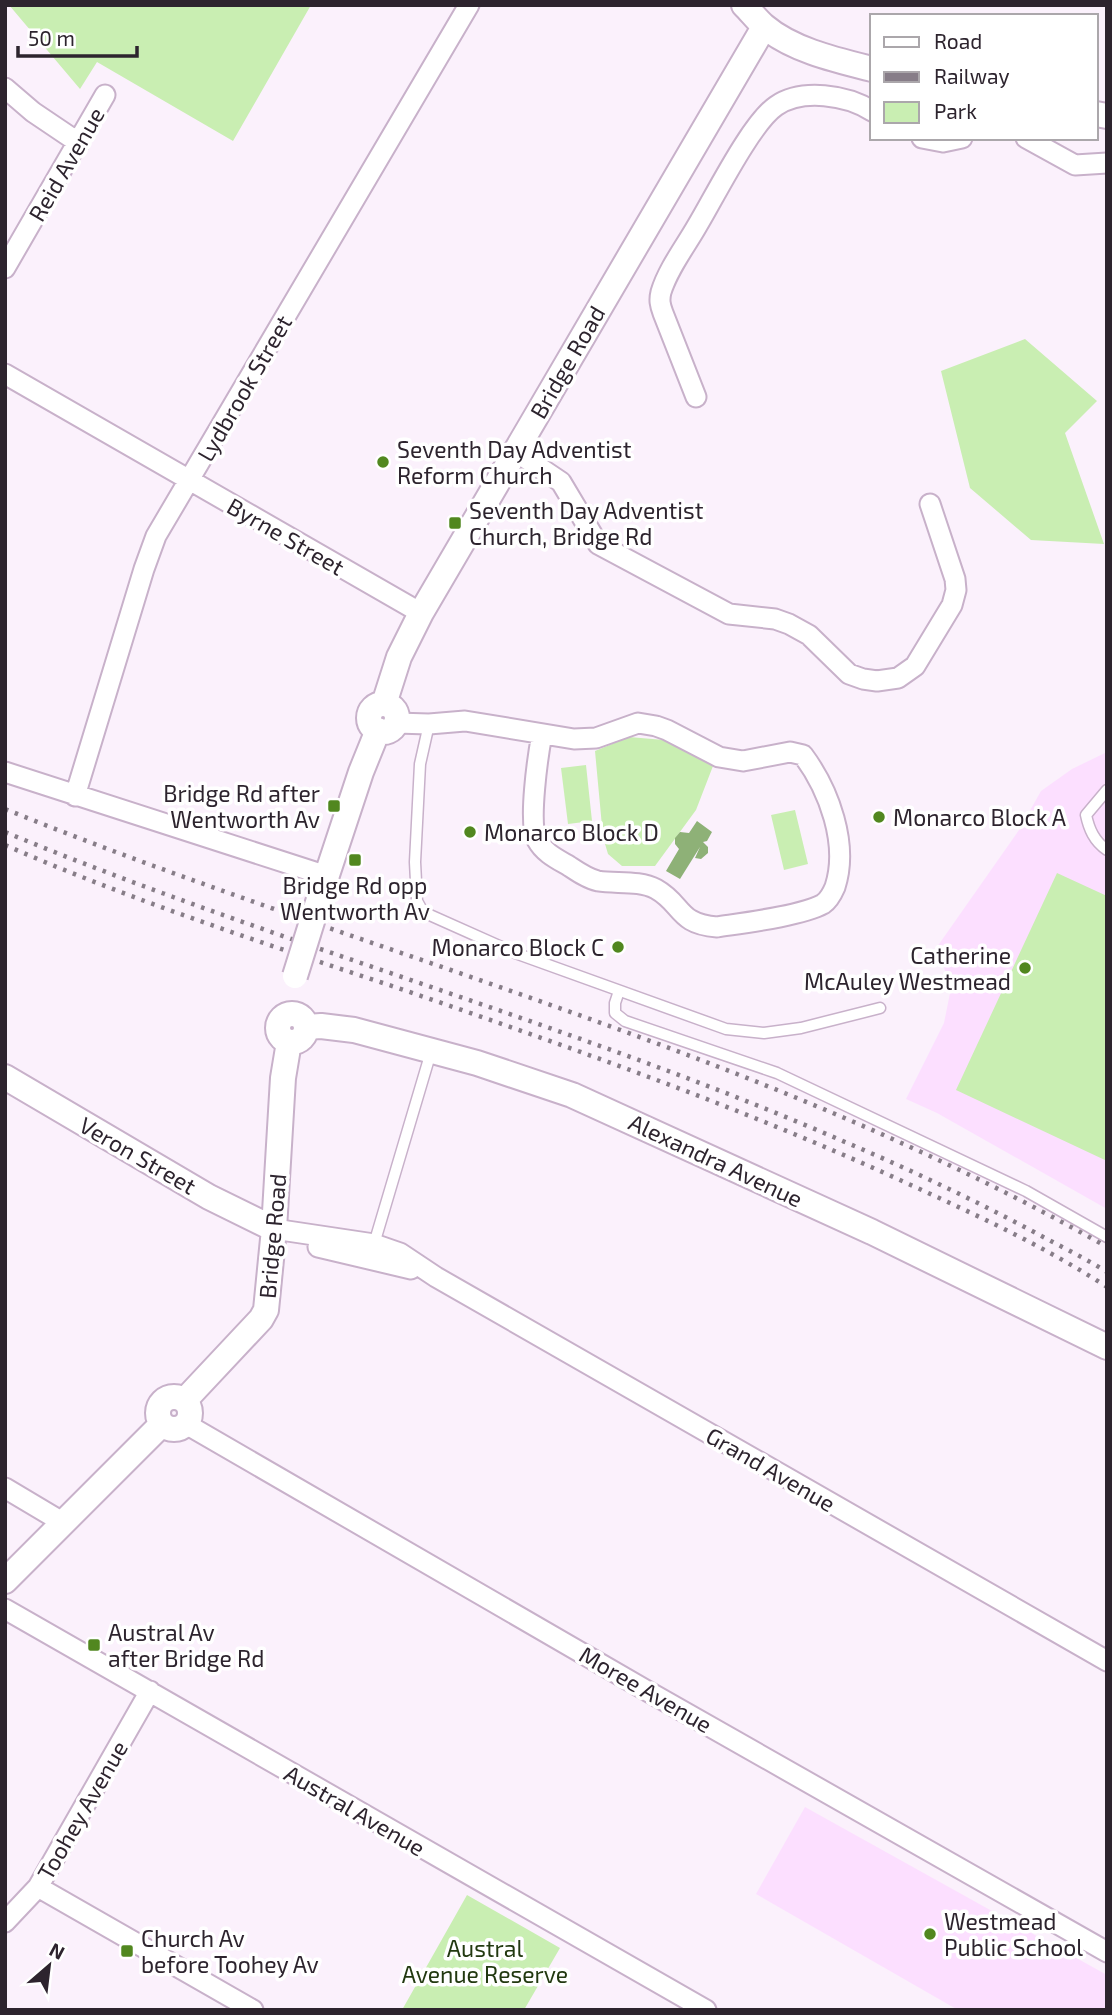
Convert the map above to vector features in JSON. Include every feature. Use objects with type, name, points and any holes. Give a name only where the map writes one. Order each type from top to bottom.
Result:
[{"type":"street","name":"Lydbrook Street","points":[[75,796],[156,536],[469,5]]},
{"type":"street","points":[[744,5],[764,27],[815,53],[870,68]]},
{"type":"street","name":"Bridge Road","points":[[5,1581],[62,1522],[178,1416],[261,1319],[265,1310],[274,1229],[283,1078],[296,1027],[290,999],[361,772],[386,719],[399,657],[421,613],[515,450],[764,27]]},
{"type":"street","points":[[5,88],[33,112],[79,143]]},
{"type":"street","name":"Reid Avenue","points":[[6,267],[105,95]]},
{"type":"street","points":[[696,397],[663,313],[661,293],[676,262],[738,157],[761,121],[775,107],[792,98],[836,97],[851,100],[870,110]]},
{"type":"street","points":[[932,140],[952,140]]},
{"type":"street","points":[[1030,140],[1075,165],[1107,163]]},
{"type":"street","name":"Byrne Street","points":[[5,374],[421,613]]},
{"type":"street","points":[[515,450],[561,482],[598,544],[729,614],[775,619],[789,624],[809,635],[849,674],[877,681],[898,678],[915,666],[952,605],[956,590],[955,579],[930,505]]},
{"type":"street","points":[[386,719],[429,724],[465,721],[574,739],[596,738],[638,723],[675,733],[719,757],[743,761],[790,752],[803,755],[813,767],[827,798],[839,844],[839,875],[832,895],[821,905],[717,928],[695,923],[685,917],[656,889],[628,883],[595,881],[542,849],[535,837],[536,778],[542,734]]},
{"type":"street","points":[[5,772],[323,887]]},
{"type":"street","name":"Alexandra Avenue","points":[[296,1027],[321,1026],[354,1030],[534,1081],[611,1112],[872,1232],[1107,1346]]},
{"type":"street","name":"Veron Street","points":[[5,1077],[219,1202],[274,1229]]},
{"type":"street","name":"Grand Avenue","points":[[274,1229],[374,1244],[400,1253],[436,1277],[1107,1661]]},
{"type":"street","name":"Grand Avenue","points":[[274,1229],[303,1243],[402,1266],[436,1277]]},
{"type":"street","name":"Moree Avenue","points":[[178,1416],[602,1664],[1107,1952]]},
{"type":"street","points":[[5,1488],[62,1522]]},
{"type":"street","name":"Austral Avenue","points":[[5,1609],[706,2010]]},
{"type":"street","name":"Toohey Avenue","points":[[5,1922],[38,1887],[150,1691]]},
{"type":"street","points":[[38,1887],[253,2010]]},
{"type":"lane","points":[[429,724],[420,764],[415,862],[417,901],[423,912],[515,953],[726,1028],[764,1033],[801,1028],[880,1008]]},
{"type":"lane","points":[[1107,790],[1086,815],[1088,827],[1094,837],[1107,850]]},
{"type":"lane","points":[[619,991],[615,1013],[625,1021],[777,1073],[1026,1191],[1107,1237]]},
{"type":"lane","points":[[374,1244],[432,1051]]},
{"type":"shaded area","name":"Catherine McAuley Westmead","points":[[1107,752],[1107,1209],[937,1113],[906,1099],[944,1023],[951,988],[937,947],[1019,830],[1041,791],[1072,769]]},
{"type":"shaded area","points":[[697,821],[712,832],[707,841],[703,842],[708,847],[708,853],[701,859],[695,858],[700,847],[680,879],[666,871],[679,849],[675,838],[680,832],[689,833]]},
{"type":"shaded area","name":"Westmead Public School","points":[[805,1807],[1107,1975],[1107,2010],[958,2010],[756,1894]]},
{"type":"green space","points":[[9,5],[311,5],[233,141],[97,62],[80,89]]},
{"type":"green space","points":[[1025,339],[1097,401],[1065,433],[1104,544],[1031,540],[970,488],[941,371]]},
{"type":"green space","points":[[629,737],[664,740],[713,766],[696,810],[655,866],[622,866],[608,854],[603,837],[595,751]]},
{"type":"green space","points":[[586,765],[592,821],[568,824],[561,768]]},
{"type":"green space","points":[[795,810],[808,864],[784,870],[771,815]]},
{"type":"green space","points":[[1057,873],[1107,896],[1107,1161],[956,1090]]},
{"type":"green space","name":"Austral Avenue Reserve","points":[[467,1895],[560,1948],[524,2010],[402,2010]]},
{"type":"railway","points":[[5,809],[144,862],[703,1061],[840,1116],[975,1178],[1107,1247]]},
{"type":"railway","points":[[5,832],[214,912],[637,1059],[742,1099],[940,1185],[1107,1272]]},
{"type":"railway","points":[[5,845],[151,903],[522,1031],[768,1123],[972,1214],[1054,1255],[1107,1287]]},
{"type":"place","name":"Seventh Day Adventist Reform Church","points":[[383,462]]},
{"type":"place","name":"Seventh Day Adventist Church, Bridge Rd","points":[[455,523]]},
{"type":"place","name":"Bridge Rd after Wentworth Av","points":[[334,806]]},
{"type":"place","name":"Monarco Block A","points":[[879,817]]},
{"type":"place","name":"Monarco Block D","points":[[470,832]]},
{"type":"place","name":"Bridge Rd opp Wentworth Av","points":[[355,860]]},
{"type":"place","name":"Monarco Block C","points":[[618,947]]},
{"type":"place","name":"Catherine McAuley Westmead","points":[[1025,968]]},
{"type":"place","name":"Austral Av after Bridge Rd","points":[[94,1645]]},
{"type":"place","name":"Westmead Public School","points":[[930,1934]]},
{"type":"place","name":"Church Av before Toohey Av","points":[[127,1951]]}]
